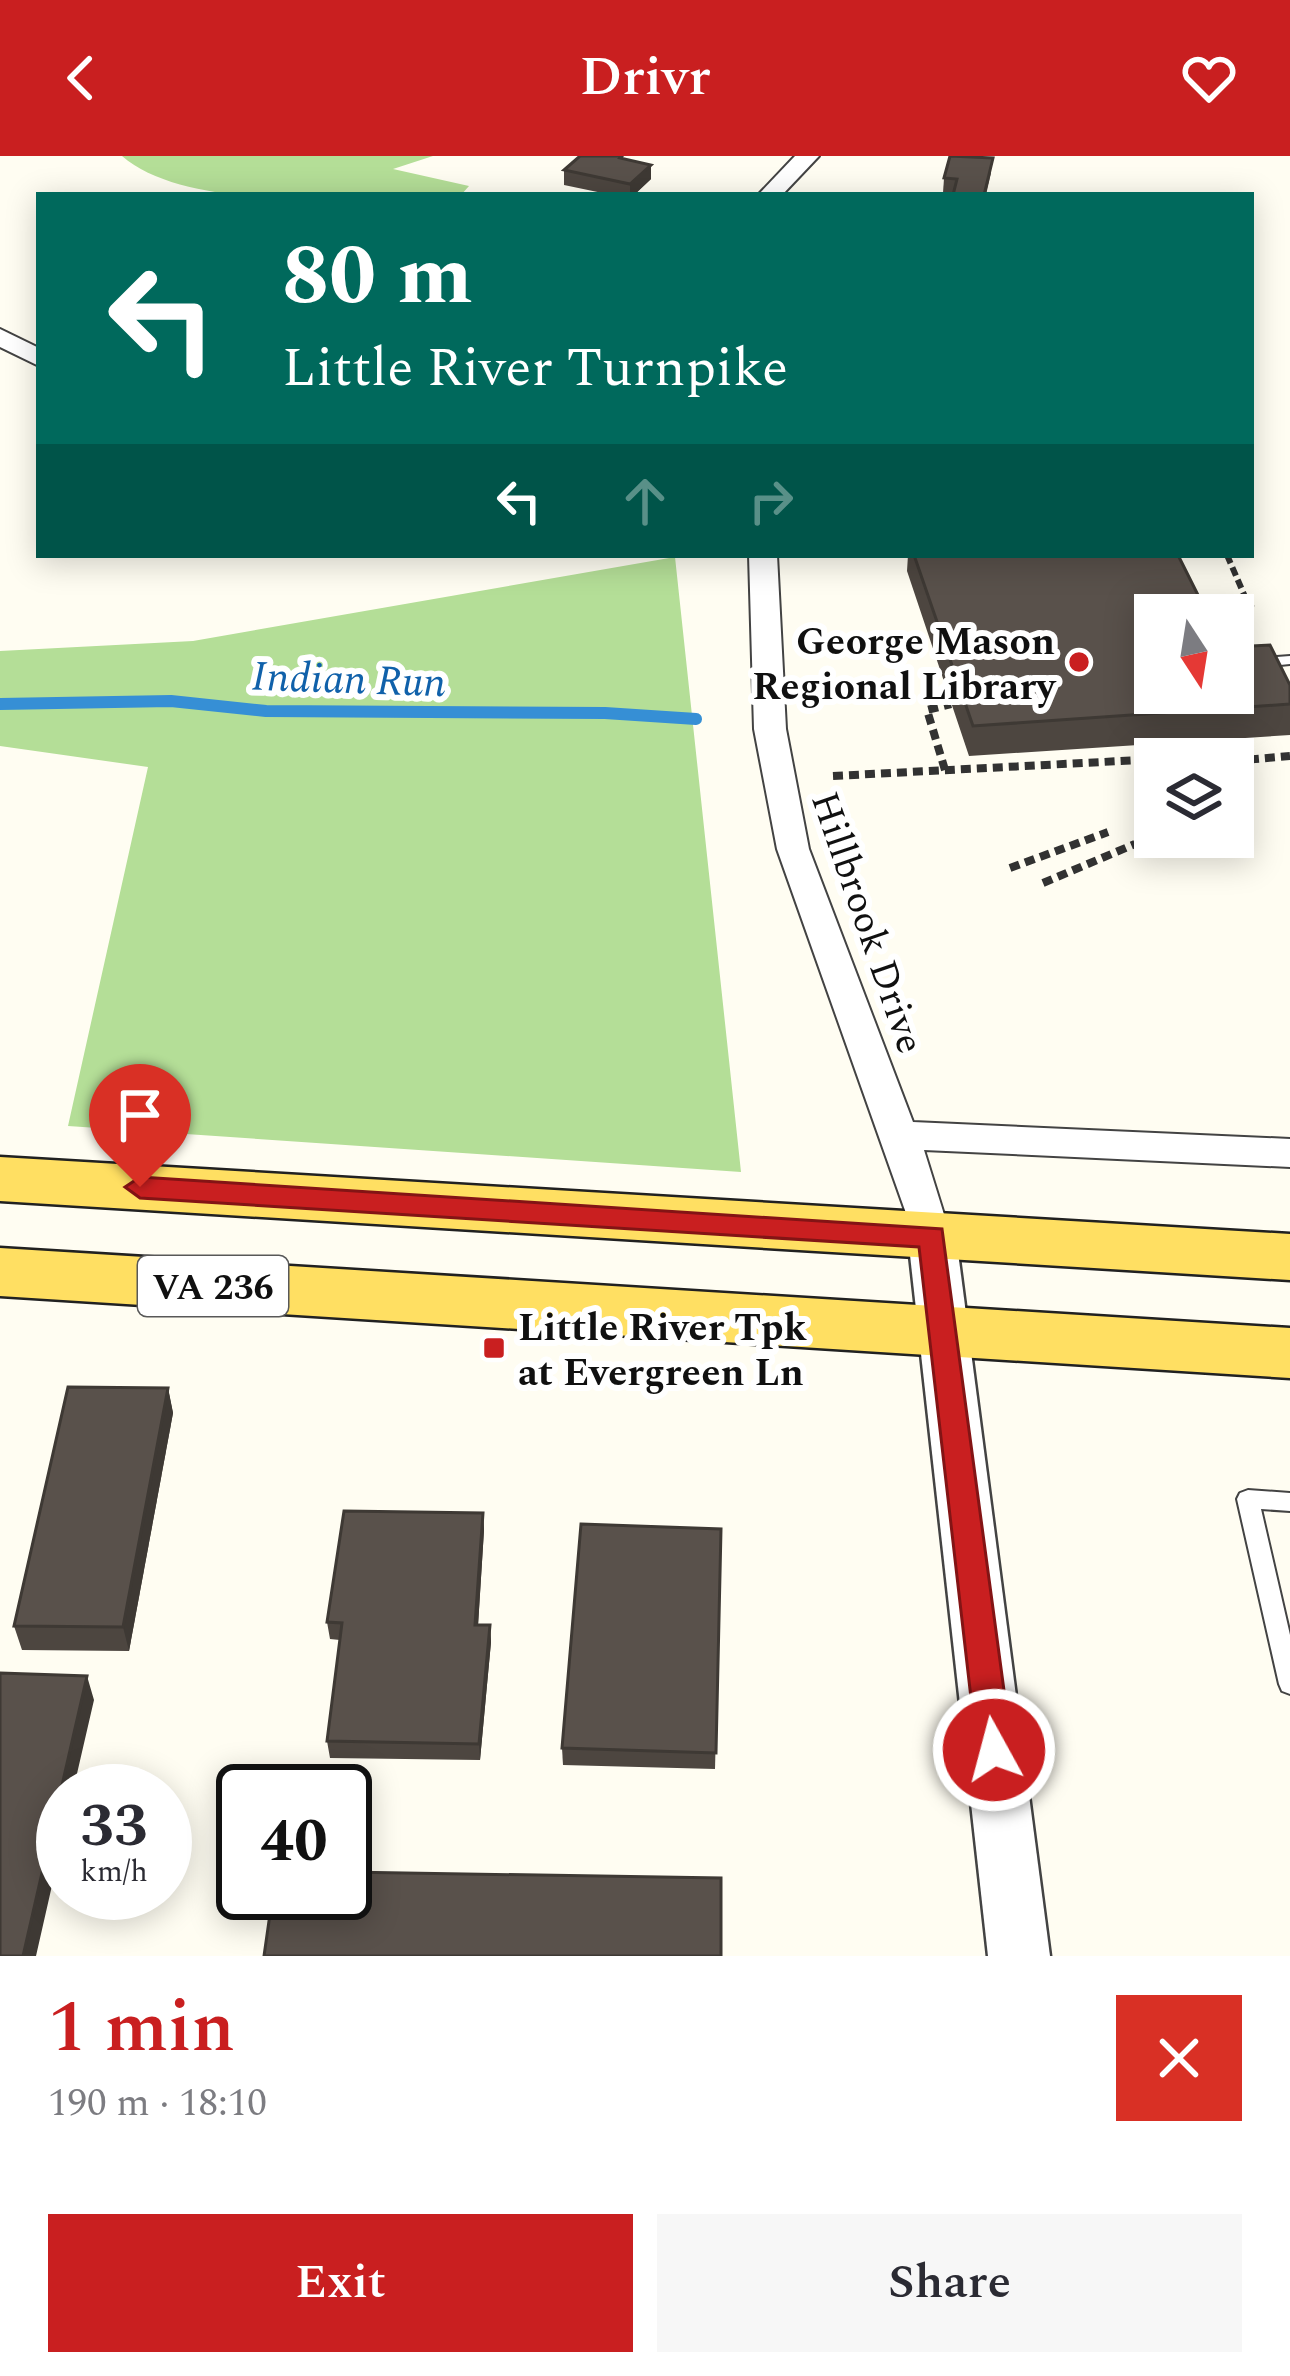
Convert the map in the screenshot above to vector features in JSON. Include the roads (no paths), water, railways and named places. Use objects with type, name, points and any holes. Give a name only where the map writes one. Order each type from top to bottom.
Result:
[{"type":"main road","points":[[0,1179],[1290,1257]]},
{"type":"main road","name":"VA 236","points":[[0,1272],[944,1335],[1290,1353]]},
{"type":"street","points":[[772,192],[808,156]]},
{"type":"street","points":[[0,337],[36,356]]},
{"type":"street","name":"Hillbrook Drive","points":[[763,558],[770,729],[793,849],[932,1237]]},
{"type":"street","points":[[899,1135],[1290,1153]]},
{"type":"street","points":[[932,1237],[1019,1956]]},
{"type":"lane","points":[[1254,663],[1290,660]]},
{"type":"lane","points":[[1290,1502],[1248,1499],[1290,1684]]},
{"type":"waterway","name":"Indian Run","points":[[0,704],[171,701],[266,711],[605,713],[696,719]]},
{"type":"place","name":"George Mason Regional Library","points":[[1079,662]]},
{"type":"place","name":"Little River Tpk at Evergreen Ln","points":[[494,1348]]}]
